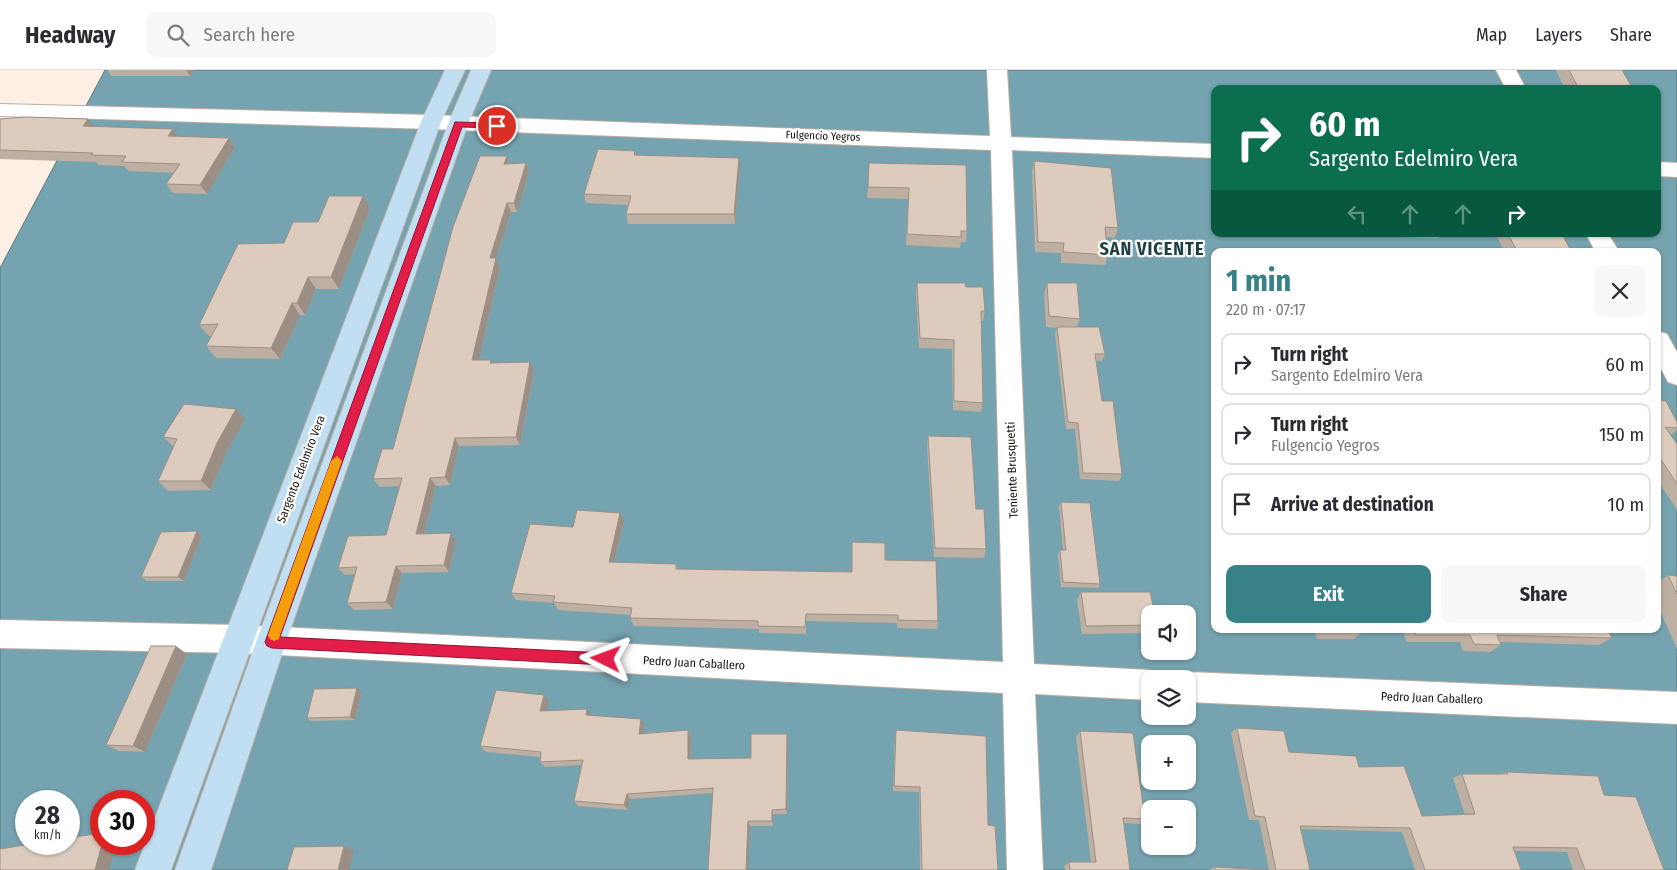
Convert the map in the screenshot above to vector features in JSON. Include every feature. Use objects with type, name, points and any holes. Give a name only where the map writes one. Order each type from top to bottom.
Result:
[{"type":"street","name":"Sargento Edelmiro Vera","points":[[153,870],[431,122],[455,70]]},
{"type":"street","points":[[194,870],[272,642],[458,124],[481,70]]},
{"type":"street","name":"Teniente Brusquetti","points":[[997,70],[1026,870]]},
{"type":"street","points":[[1506,70],[1514,85]]},
{"type":"street","name":"Fulgencio Yegros","points":[[0,110],[431,122],[1211,151]]},
{"type":"street","points":[[1661,169],[1677,170]]},
{"type":"street","points":[[1598,237],[1604,248]]},
{"type":"street","points":[[1661,346],[1677,375]]},
{"type":"street","name":"Pedro Juan Caballero","points":[[0,634],[238,639],[1141,686]]},
{"type":"street","name":"Pedro Juan Caballero","points":[[1196,687],[1677,708]]},
{"type":"water","points":[[105,70],[1677,70],[1677,870],[0,870],[0,268]]},
{"type":"building","points":[[1569,70],[1622,70],[1631,85],[1577,85]]},
{"type":"building","points":[[27,117],[88,119],[83,126],[173,129],[168,136],[229,138],[200,185],[166,184],[180,164],[122,162],[126,156],[91,155],[93,153],[0,150],[0,119]]},
{"type":"building","points":[[598,149],[635,151],[634,155],[739,158],[734,214],[626,214],[631,196],[584,194]]},
{"type":"building","points":[[480,156],[507,156],[504,164],[526,163],[514,203],[507,203],[490,258],[496,258],[472,360],[491,360],[490,363],[530,362],[516,437],[455,438],[445,477],[430,478],[416,534],[451,533],[444,565],[396,566],[386,602],[347,603],[357,567],[338,568],[348,536],[386,535],[402,478],[373,479],[382,449],[393,449],[453,227]]},
{"type":"building","points":[[1034,161],[1111,168],[1118,228],[1105,227],[1108,255],[1063,252],[1064,243],[1038,242]]},
{"type":"building","points":[[869,163],[966,165],[967,231],[961,231],[961,237],[907,234],[909,188],[868,187]]},
{"type":"building","points":[[329,196],[363,196],[331,277],[308,277],[297,303],[292,303],[271,348],[206,346],[218,324],[199,325],[238,244],[284,243],[293,222],[318,222]]},
{"type":"building","points":[[1510,237],[1564,237],[1569,248],[1515,248]]},
{"type":"building","points":[[917,283],[965,283],[966,287],[983,287],[985,311],[981,311],[983,403],[954,401],[954,340],[920,338]]},
{"type":"building","points":[[1047,283],[1077,283],[1080,319],[1049,316]]},
{"type":"building","points":[[1057,327],[1099,327],[1105,354],[1095,354],[1102,401],[1113,401],[1122,474],[1083,473],[1078,423],[1068,422]]},
{"type":"building","points":[[1661,400],[1666,401],[1677,422],[1677,428],[1665,427],[1677,444],[1677,484],[1661,460]]},
{"type":"building","points":[[184,404],[236,409],[217,443],[201,481],[158,481],[177,439],[163,437]]},
{"type":"building","points":[[928,436],[971,437],[976,509],[984,509],[986,549],[935,548]]},
{"type":"building","points":[[1061,502],[1090,503],[1100,584],[1063,582],[1060,550],[1066,550]]},
{"type":"building","points":[[577,510],[620,513],[609,562],[676,564],[676,569],[852,572],[852,542],[885,543],[885,560],[936,561],[938,621],[898,620],[898,615],[806,614],[805,627],[758,626],[758,621],[630,618],[632,608],[553,602],[555,596],[511,593],[530,524],[573,527]]},
{"type":"building","points":[[197,531],[178,577],[141,577],[161,532]]},
{"type":"building","points":[[1668,575],[1677,576],[1677,594]]},
{"type":"building","points":[[1081,592],[1150,592],[1153,605],[1141,605],[1141,625],[1086,626]]},
{"type":"building","points":[[1415,633],[1609,633],[1612,638],[1497,635],[1501,645],[1474,644],[1470,635],[1416,635]]},
{"type":"building","points":[[151,646],[176,646],[133,746],[106,745]]},
{"type":"building","points":[[357,688],[350,717],[307,718],[314,689]]},
{"type":"building","points":[[496,690],[544,695],[540,711],[587,709],[586,715],[641,719],[639,734],[688,730],[688,759],[751,758],[751,734],[787,734],[786,809],[772,810],[772,821],[748,821],[746,870],[708,870],[713,788],[627,794],[624,805],[574,801],[583,760],[540,762],[541,752],[480,746]]},
{"type":"building","points":[[1237,728],[1284,731],[1289,752],[1356,756],[1359,767],[1404,766],[1422,816],[1475,814],[1462,774],[1508,774],[1507,772],[1598,776],[1604,795],[1636,797],[1664,870],[1585,870],[1577,848],[1513,847],[1521,870],[1425,870],[1410,828],[1300,826],[1310,870],[1276,870],[1265,817],[1255,816]]},
{"type":"building","points":[[896,730],[986,736],[988,825],[995,826],[998,870],[922,870],[920,787],[894,786]]},
{"type":"building","points":[[1080,731],[1133,733],[1142,800],[1141,819],[1123,818],[1130,870],[1070,870],[1069,862],[1096,862]]},
{"type":"building","points":[[90,835],[90,855],[99,855],[95,870],[0,870],[0,849],[15,847],[15,855],[80,855],[80,836]]},
{"type":"building","points":[[344,846],[338,870],[287,870],[294,847]]},
{"type":"building","points":[[1215,867],[1267,870],[1215,870]]},
{"type":"slow traffic","points":[[274,635],[337,461]]},
{"type":"district","name":"SAN VICENTE","points":[[1152,249]]},
{"type":"route","points":[[497,126],[458,124],[272,642],[606,659]]}]
